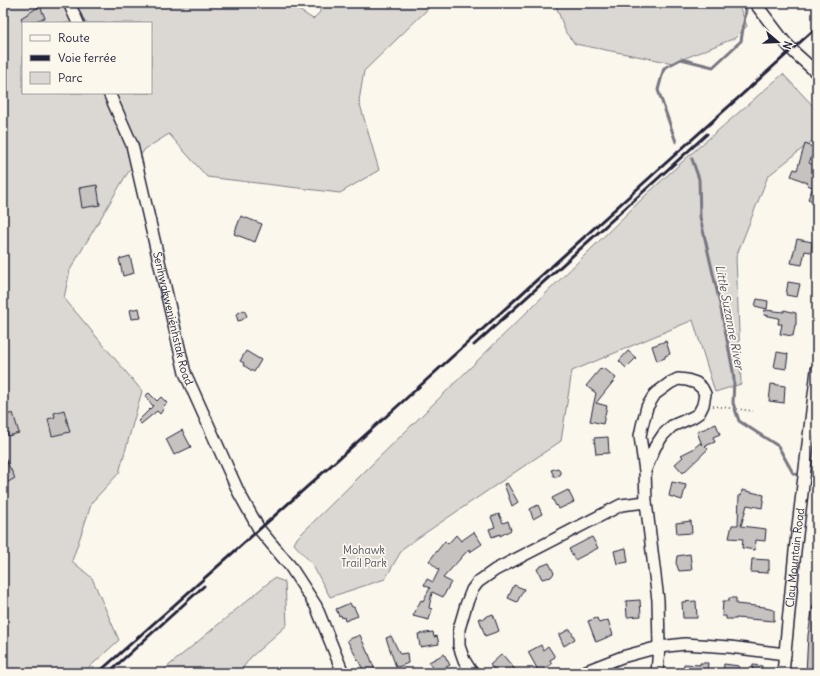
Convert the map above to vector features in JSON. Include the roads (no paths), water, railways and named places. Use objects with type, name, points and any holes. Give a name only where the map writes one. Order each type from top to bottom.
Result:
[{"type":"street","points":[[69,3],[78,22]]},
{"type":"street","points":[[755,3],[784,41],[817,73]]},
{"type":"street","name":"Serihwakweniénhstak Road","points":[[109,94],[132,145],[185,373],[239,493],[262,534],[290,566],[316,606],[343,673]]},
{"type":"street","name":"Clay Mountain Road","points":[[783,673],[795,551],[817,370]]},
{"type":"street","points":[[645,471],[655,447],[663,435],[672,426],[699,413],[703,405],[705,394],[702,388],[696,383],[678,379],[655,394],[647,407],[640,436],[645,471],[646,502],[658,600],[659,646],[657,673]]},
{"type":"street","points":[[472,673],[464,660],[459,646],[459,630],[466,605],[472,590],[478,582],[495,570],[621,505],[646,502]]},
{"type":"street","points":[[581,673],[622,657],[659,646],[685,644],[730,647],[785,654]]},
{"type":"waterway","name":"Little Suzanne River","points":[[676,142],[658,90],[664,68],[681,59],[713,67],[741,41],[746,10],[743,3]]},
{"type":"waterway","name":"Little Suzanne River","points":[[692,159],[699,179],[700,217],[720,304],[733,371],[733,403],[739,421],[778,446],[793,473],[797,475]]},
{"type":"waterway","name":"Little Suzanne River","points":[[811,483],[817,489]]},
{"type":"railway","points":[[98,673],[400,404],[817,27]]},
{"type":"railway","points":[[474,345],[707,134]]},
{"type":"railway","points":[[108,673],[204,586]]},
{"type":"park label","name":"Mohawk Trail Park","points":[[364,556]]}]
